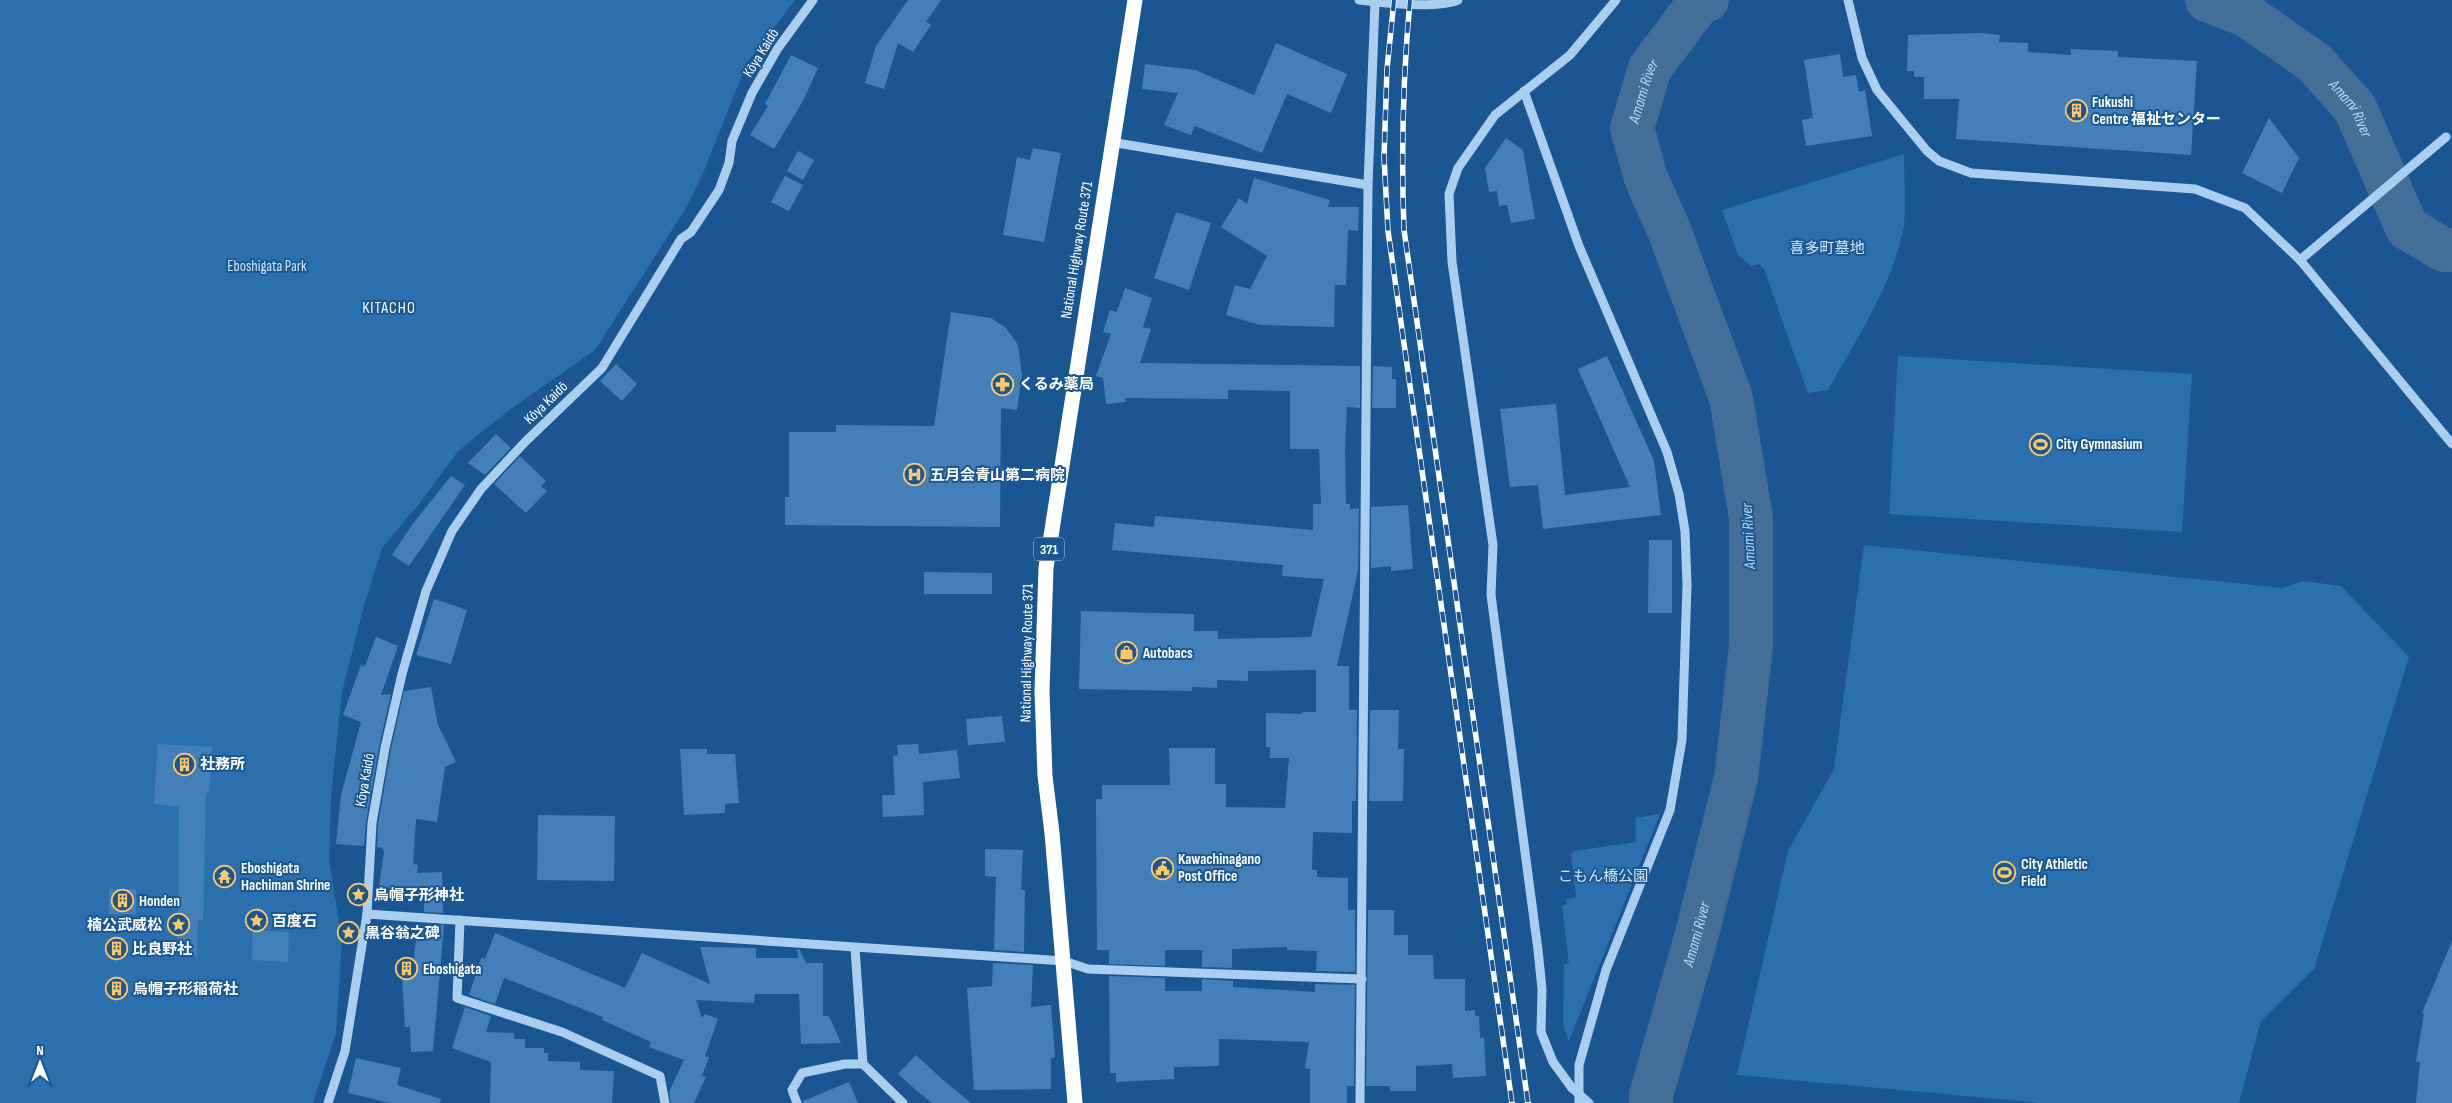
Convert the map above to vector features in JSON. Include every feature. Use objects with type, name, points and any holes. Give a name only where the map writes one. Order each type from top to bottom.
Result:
[{"type":"highway","name":"National Highway Route 371","points":[[1075,1103],[1064,961],[1045,776],[1042,712],[1046,568],[1135,0]]},
{"type":"street","name":"Kōya Kaidō","points":[[328,1103],[345,1051],[367,914],[372,823],[385,748],[402,674],[426,591],[452,531],[481,489],[602,368],[681,239],[691,232],[718,190],[729,163],[732,141],[752,93],[778,48],[813,0]]},
{"type":"street","points":[[1360,0],[1449,4],[1458,0]]},
{"type":"street","points":[[1589,1103],[1572,1088],[1552,1062],[1541,1032],[1542,989],[1538,950],[1491,595],[1493,545],[1452,262],[1449,194],[1458,168],[1494,115],[1570,55],[1616,0]]},
{"type":"street","points":[[1848,0],[1862,58],[1877,90],[1927,151],[1939,161],[1971,173],[2194,189],[2245,208],[2300,260],[2452,444]]},
{"type":"street","points":[[1360,1103],[1368,185],[1375,2]]},
{"type":"street","points":[[1524,91],[1579,246],[1667,452],[1680,494],[1685,532],[1687,585],[1682,740],[1670,810],[1606,970],[1579,1065],[1579,1103]]},
{"type":"street","points":[[2300,260],[2446,137]]},
{"type":"street","points":[[1112,142],[1368,185]]},
{"type":"street","points":[[367,914],[1064,961],[1088,969],[1362,979]]},
{"type":"street","points":[[460,920],[457,998],[562,1032],[660,1076],[665,1103]]},
{"type":"street","points":[[855,948],[863,1064],[903,1103]]},
{"type":"street","points":[[796,1103],[792,1090],[802,1073],[845,1064],[863,1064]]},
{"type":"green space","name":"Eboshigata Park","points":[[0,0],[795,0],[747,63],[704,171],[686,208],[595,350],[508,411],[458,451],[419,504],[382,548],[363,609],[342,692],[331,797],[329,860],[342,941],[336,1033],[313,1103],[0,1103]]},
{"type":"green space","name":"喜多町墓地","points":[[1904,154],[1905,203],[1903,231],[1890,272],[1871,313],[1828,390],[1808,393],[1764,269],[1759,264],[1751,266],[1738,255],[1722,210]]},
{"type":"green space","name":"City Gymnasium","points":[[1898,356],[2192,374],[2182,532],[1889,514]]},
{"type":"green space","points":[[1864,545],[2284,588],[2303,581],[2341,586],[2409,657],[2314,969],[2261,1021],[2239,1103],[2041,1103],[1737,1075],[1788,851],[1834,769]]},
{"type":"green space","name":"こもん橋公園","points":[[1660,814],[1569,1041],[1563,1024],[1564,965],[1569,963],[1562,906],[1567,904],[1566,899],[1576,897],[1571,855],[1574,851],[1636,842],[1635,818]]},
{"type":"building","points":[[908,0],[941,0],[926,22],[931,25],[913,52],[898,43],[884,89],[865,83],[876,46]]},
{"type":"building","name":"Fukushi Centre 福祉センター","points":[[1981,33],[2000,35],[1999,42],[2028,43],[2028,52],[2071,55],[2071,49],[2118,51],[2118,57],[2197,61],[2191,155],[1956,139],[1959,99],[1924,99],[1924,77],[1914,77],[1914,71],[1907,71],[1908,35]]},
{"type":"building","points":[[1276,43],[1347,74],[1331,113],[1287,94],[1262,153],[1195,126],[1191,135],[1164,125],[1178,93],[1142,89],[1145,64],[1195,70],[1254,95]]},
{"type":"building","points":[[1840,54],[1843,77],[1856,75],[1859,92],[1865,90],[1872,136],[1806,146],[1802,120],[1813,118],[1804,60]]},
{"type":"building","points":[[791,55],[818,68],[804,99],[774,149],[750,135],[768,106],[765,104]]},
{"type":"building","points":[[2269,118],[2299,158],[2282,193],[2242,173]]},
{"type":"building","points":[[1506,138],[1523,150],[1535,219],[1511,223],[1507,205],[1499,206],[1497,191],[1489,192],[1485,168]]},
{"type":"building","points":[[1033,148],[1061,153],[1044,242],[1003,235],[1017,157],[1030,160]]},
{"type":"building","points":[[798,151],[814,160],[803,180],[787,171]]},
{"type":"building","points":[[785,176],[803,185],[789,211],[771,202]]},
{"type":"building","points":[[1254,178],[1330,200],[1328,207],[1359,207],[1358,231],[1348,230],[1346,285],[1335,285],[1334,327],[1260,325],[1226,315],[1235,285],[1250,289],[1267,256],[1221,227],[1239,198],[1247,204]]},
{"type":"building","points":[[1176,212],[1211,223],[1189,290],[1154,278]]},
{"type":"building","points":[[1125,288],[1152,298],[1143,327],[1151,329],[1140,363],[1360,366],[1360,408],[1347,407],[1345,449],[1346,504],[1350,504],[1350,509],[1359,508],[1358,570],[1337,666],[1349,666],[1349,710],[1357,710],[1356,801],[1352,801],[1352,833],[1313,832],[1312,870],[1317,870],[1317,877],[1348,878],[1348,910],[1355,910],[1355,972],[1316,971],[1317,951],[1287,950],[1287,947],[1232,949],[1232,968],[1202,967],[1202,950],[1165,950],[1165,966],[1109,964],[1109,950],[1097,950],[1096,799],[1102,799],[1102,785],[1170,785],[1169,748],[1215,748],[1215,784],[1226,784],[1226,807],[1285,808],[1289,758],[1270,758],[1270,747],[1266,747],[1266,713],[1302,714],[1302,712],[1316,712],[1316,670],[1248,671],[1248,681],[1217,680],[1217,688],[1192,687],[1192,691],[1079,689],[1081,611],[1194,614],[1194,631],[1218,631],[1218,639],[1311,637],[1324,579],[1282,576],[1283,565],[1112,550],[1115,523],[1154,527],[1155,516],[1313,530],[1313,504],[1321,504],[1319,449],[1290,449],[1290,391],[1228,390],[1228,399],[1125,398],[1126,402],[1106,404],[1103,378],[1096,376],[1111,334],[1103,332],[1110,310],[1117,312]]},
{"type":"building","points":[[951,312],[991,318],[1006,328],[1018,345],[1022,375],[1017,410],[1001,408],[1000,527],[785,525],[785,497],[789,497],[789,432],[836,432],[836,425],[934,426]]},
{"type":"building","points":[[1607,356],[1654,461],[1661,515],[1543,529],[1538,485],[1510,487],[1500,409],[1556,404],[1565,495],[1630,487],[1578,369]]},
{"type":"building","points":[[616,364],[637,384],[622,401],[600,381]]},
{"type":"building","points":[[1373,366],[1392,367],[1392,379],[1396,379],[1396,408],[1372,408]]},
{"type":"building","points":[[496,434],[511,448],[485,475],[468,463]]},
{"type":"building","points":[[520,456],[546,481],[541,486],[547,491],[526,513],[494,484]]},
{"type":"building","points":[[451,476],[465,485],[409,566],[392,555],[412,525]]},
{"type":"building","points":[[1408,505],[1413,569],[1391,571],[1391,566],[1371,568],[1371,507]]},
{"type":"building","points":[[1649,540],[1672,540],[1672,613],[1648,613]]},
{"type":"building","points":[[924,572],[992,573],[992,594],[924,594]]},
{"type":"building","points":[[434,599],[467,610],[451,664],[416,655]]},
{"type":"building","points":[[376,637],[398,646],[381,695],[391,694],[379,747],[366,822],[364,846],[336,844],[341,795],[361,722],[343,715],[361,665],[365,666]]},
{"type":"building","points":[[431,687],[438,725],[456,762],[445,767],[437,822],[416,819],[413,864],[418,865],[417,873],[442,872],[443,913],[424,912],[424,891],[379,887],[384,851],[382,848],[377,847],[378,824],[391,749],[404,691]]},
{"type":"building","points":[[1370,710],[1399,710],[1398,749],[1404,749],[1403,801],[1369,801]]},
{"type":"building","points":[[1002,716],[1005,742],[968,745],[966,719]]},
{"type":"building","points":[[158,744],[212,747],[209,793],[206,793],[203,921],[198,920],[197,956],[178,956],[179,807],[154,804]]},
{"type":"building","points":[[918,744],[919,754],[957,750],[960,778],[923,782],[924,815],[883,817],[882,795],[895,795],[893,756],[898,755],[897,745]]},
{"type":"building","points":[[680,749],[707,749],[707,754],[735,754],[739,803],[725,804],[725,813],[684,815]]},
{"type":"building","points":[[538,815],[615,816],[614,881],[537,880]]},
{"type":"building","points":[[985,849],[1023,850],[1021,890],[1025,890],[1024,952],[994,950],[996,877],[985,876]]},
{"type":"building","name":"Honden","points":[[109,889],[136,889],[136,914],[109,914]]},
{"type":"building","points":[[1368,910],[1394,910],[1394,935],[1408,935],[1408,955],[1433,955],[1434,979],[1465,979],[1465,1011],[1475,1010],[1475,1016],[1479,1016],[1480,1038],[1484,1038],[1486,1076],[1453,1078],[1452,1064],[1416,1066],[1416,1091],[1390,1091],[1390,1086],[1366,1086]]},
{"type":"building","points":[[424,924],[444,925],[433,1051],[411,1052],[410,1027],[405,1027],[402,976],[405,976],[405,964],[413,965],[417,931],[424,932]]},
{"type":"building","points":[[253,930],[289,932],[288,962],[252,960]]},
{"type":"building","points":[[495,933],[625,988],[642,953],[710,984],[700,947],[756,948],[756,958],[798,958],[797,949],[800,950],[806,963],[823,963],[823,1016],[829,1016],[841,1043],[801,1044],[799,994],[755,994],[754,1003],[696,1000],[702,1018],[705,1014],[718,1019],[705,1056],[709,1057],[702,1076],[706,1077],[694,1103],[671,1103],[669,1092],[684,1060],[649,1047],[651,1042],[602,1020],[603,1017],[504,978],[495,1004],[469,995],[481,958],[485,959]]},
{"type":"building","points":[[2452,941],[2452,1103],[2416,1103],[2420,1062],[2416,1062],[2424,1014],[2422,1013]]},
{"type":"building","points":[[993,963],[1033,965],[1031,1007],[1051,1005],[1055,1057],[1051,1058],[1051,1089],[974,1090],[967,988],[992,986]]},
{"type":"building","points":[[1109,976],[1165,978],[1165,991],[1202,991],[1202,979],[1233,981],[1233,987],[1315,992],[1315,984],[1355,985],[1354,1086],[1347,1086],[1347,1103],[1310,1103],[1310,1069],[1305,1068],[1309,1042],[1219,1039],[1219,1066],[1174,1067],[1174,1079],[1116,1082],[1116,1073],[1110,1073]]},
{"type":"building","points":[[465,1007],[491,1016],[486,1032],[514,1033],[514,1039],[525,1039],[525,1048],[544,1048],[544,1053],[548,1053],[548,1061],[580,1062],[580,1070],[614,1071],[612,1103],[490,1103],[491,1062],[452,1048]]},
{"type":"building","points":[[916,1055],[971,1103],[932,1103],[917,1091],[898,1074]]},
{"type":"building","points":[[356,1058],[401,1068],[397,1085],[441,1099],[440,1103],[390,1103],[348,1093]]},
{"type":"building","points":[[849,1082],[858,1103],[803,1103],[803,1101]]},
{"type":"waterway","name":"Amami River","points":[[1651,1103],[1651,1095],[1697,934],[1736,778],[1751,646],[1751,518],[1731,398],[1669,230],[1646,178],[1632,128],[1650,68],[1698,4],[1707,0]]},
{"type":"waterway","name":"Amami River","points":[[2207,0],[2246,15],[2314,62],[2355,108],[2407,228],[2444,250],[2452,250]]},
{"type":"railway","points":[[1394,0],[1387,69],[1384,157],[1388,231],[1512,1103]]},
{"type":"railway","points":[[1410,0],[1403,115],[1404,230],[1528,1103]]},
{"type":"place","name":"Fukushi Centre 福祉センター","points":[[2076,111]]},
{"type":"place","name":"くるみ薬局","points":[[1003,384]]},
{"type":"place","name":"City Gymnasium","points":[[2040,444]]},
{"type":"place","name":"五月会青山第二病院","points":[[914,475]]},
{"type":"place","name":"Autobacs","points":[[1127,653]]},
{"type":"place","name":"社務所","points":[[184,764]]},
{"type":"place","name":"Kawachinagano Post Office","points":[[1162,868]]},
{"type":"place","name":"City Athletic Field","points":[[2005,873]]},
{"type":"place","name":"Eboshigata Hachiman Shrine","points":[[225,877]]},
{"type":"place","name":"烏帽子形神社","points":[[358,895]]},
{"type":"place","name":"Honden","points":[[123,901]]},
{"type":"place","name":"百度石","points":[[256,921]]},
{"type":"place","name":"楠公武威松","points":[[178,925]]},
{"type":"place","name":"黒谷翁之碑","points":[[349,933]]},
{"type":"place","name":"比良野社","points":[[116,949]]},
{"type":"place","name":"Eboshigata","points":[[407,969]]},
{"type":"place","name":"烏帽子形稲荷社","points":[[117,989]]},
{"type":"district","name":"KITACHO","points":[[389,308]]}]
